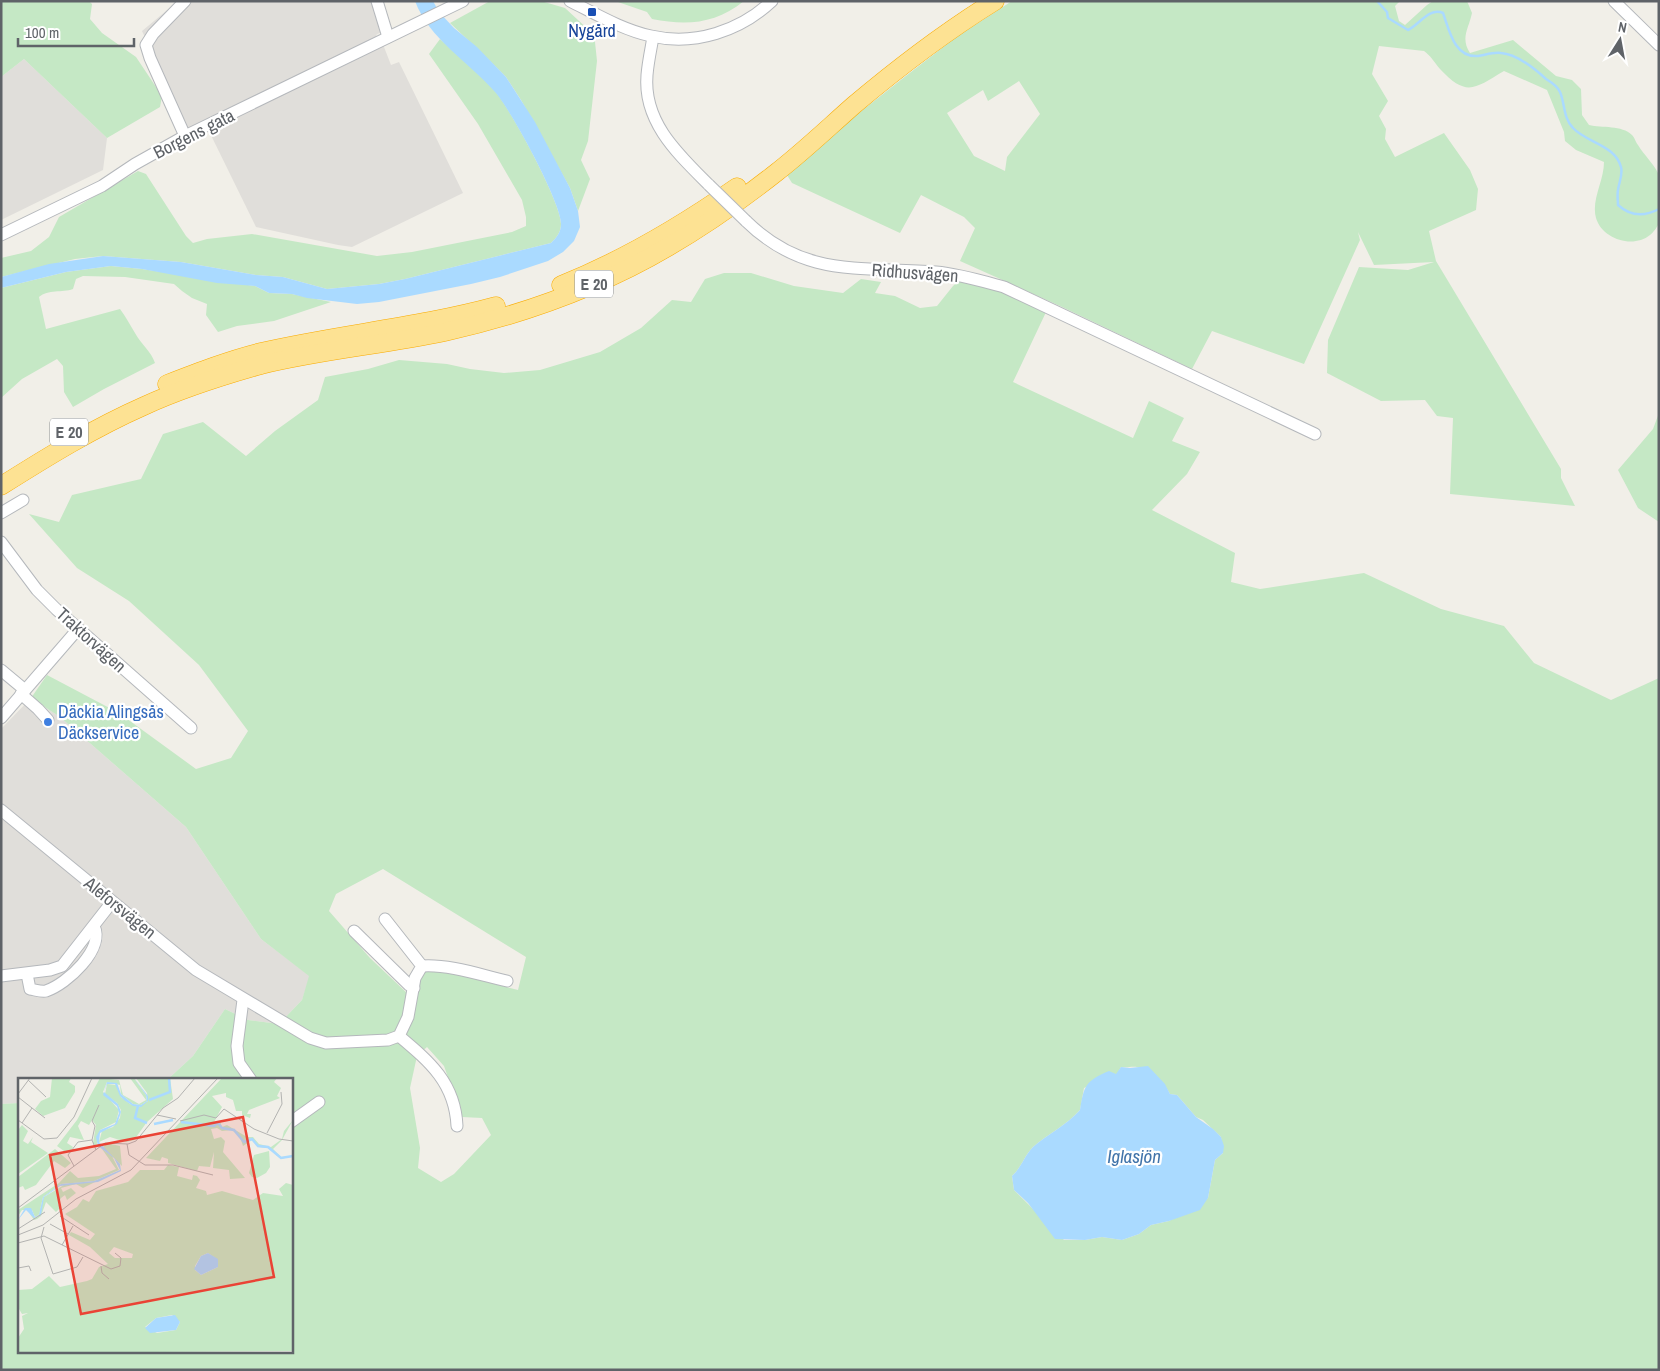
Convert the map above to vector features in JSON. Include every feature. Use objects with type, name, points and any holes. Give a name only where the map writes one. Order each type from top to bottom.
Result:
[{"type":"highway","name":"E 20","points":[[1,472],[89,420],[138,395],[203,370],[259,353],[294,345],[402,327],[476,312],[578,278],[614,261],[678,227],[762,169],[884,65],[944,20],[973,1]]},
{"type":"highway","name":"E 20","points":[[1,486],[99,428],[145,405],[206,382],[262,365],[443,332],[475,324],[541,305],[591,286],[621,272],[674,244],[701,227],[778,171],[856,103],[920,52],[995,1]]},
{"type":"street","points":[[185,1],[153,34],[146,45],[150,58],[186,136]]},
{"type":"street","points":[[377,1],[388,37]]},
{"type":"street","points":[[570,1],[631,30],[653,36],[683,39],[711,36],[738,25],[772,1]]},
{"type":"street","points":[[1614,1],[1659,45]]},
{"type":"street","name":"Borgens gata","points":[[1,235],[102,186],[135,164],[186,136],[459,2]]},
{"type":"street","name":"Ridhusvägen","points":[[653,36],[646,75],[647,92],[651,110],[666,140],[746,221],[773,242],[793,254],[812,261],[853,269],[937,272],[969,277],[1004,287],[1315,434]]},
{"type":"street","points":[[1,514],[24,500]]},
{"type":"street","name":"Traktorvägen","points":[[1,542],[37,590],[78,630],[191,728]]},
{"type":"street","points":[[1,718],[78,630]]},
{"type":"street","points":[[1,670],[48,720]]},
{"type":"street","name":"Aleforsvägen","points":[[1,810],[196,970],[243,1000],[310,1038],[326,1043],[388,1040],[399,1036]]},
{"type":"street","points":[[1,976],[27,974],[62,966],[112,902]]},
{"type":"street","points":[[385,919],[422,966]]},
{"type":"street","points":[[27,974],[30,989],[38,991],[45,991],[61,982],[80,967],[92,951],[97,939],[97,932],[94,926]]},
{"type":"street","points":[[354,931],[408,985],[414,988]]},
{"type":"street","points":[[422,966],[429,965],[464,971],[507,981]]},
{"type":"street","points":[[422,966],[415,978],[408,1017],[399,1036],[416,1050],[442,1077],[454,1101],[457,1112],[457,1126]]},
{"type":"street","points":[[243,1000],[237,1046],[239,1064],[250,1078]]},
{"type":"street","points":[[292,1121],[320,1102]]},
{"type":"shaded area","points":[[178,1],[373,1],[381,32],[376,35],[384,47],[391,65],[399,62],[463,193],[352,247],[256,227],[204,121],[188,129],[142,31]]},
{"type":"shaded area","points":[[24,59],[107,138],[103,170],[1,220],[1,77]]},
{"type":"shaded area","points":[[31,698],[60,717],[186,827],[261,939],[310,976],[302,1000],[279,1024],[248,1020],[225,1009],[193,1056],[169,1078],[18,1078],[18,1103],[1,1104],[1,729]]},
{"type":"green space","points":[[1,1],[89,1],[92,4],[90,19],[102,33],[136,57],[162,96],[160,107],[107,138],[24,59],[1,77]]},
{"type":"green space","points":[[490,1],[541,1],[565,8],[591,32],[595,42],[597,61],[588,141],[581,160],[590,179],[578,211],[570,188],[521,100],[506,77],[450,23]]},
{"type":"green space","points":[[615,1],[744,1],[722,15],[711,19],[677,22],[652,19],[647,12]]},
{"type":"green space","points":[[1012,1],[1400,1],[1395,6],[1399,21],[1405,25],[1433,1],[1467,1],[1472,13],[1465,38],[1470,53],[1513,40],[1556,76],[1572,80],[1581,89],[1582,115],[1589,125],[1617,128],[1628,132],[1633,136],[1658,173],[1659,223],[1653,233],[1643,239],[1635,241],[1619,240],[1611,236],[1599,225],[1596,218],[1595,204],[1604,162],[1576,150],[1565,141],[1564,132],[1547,90],[1504,71],[1486,82],[1471,87],[1464,87],[1449,78],[1424,51],[1379,46],[1372,74],[1388,101],[1379,116],[1386,129],[1385,139],[1395,157],[1444,133],[1470,170],[1478,189],[1476,210],[1429,231],[1436,261],[1561,469],[1561,478],[1575,506],[1450,494],[1453,418],[1437,416],[1425,400],[1381,401],[1327,373],[1328,340],[1359,267],[1408,270],[1434,262],[1374,265],[1358,232],[1360,240],[1304,364],[1212,331],[1192,369],[960,261],[975,228],[964,217],[921,195],[900,233],[792,183],[787,175],[830,136],[955,38]],"holes":[[[1019,81],[1040,114],[1007,157],[1005,171],[974,156],[947,113],[983,90],[988,101]]]},
{"type":"green space","points":[[440,39],[495,91],[523,135],[545,178],[559,213],[560,229],[551,243],[405,279],[379,284],[327,289],[283,277],[256,275],[181,262],[103,256],[75,259],[1,277],[1,258],[31,251],[49,237],[59,217],[138,171],[146,174],[186,236],[193,243],[207,239],[252,234],[377,256],[412,252],[512,232],[526,226],[522,200],[478,124],[429,54]]},
{"type":"green space","points":[[111,266],[255,286],[269,293],[292,294],[331,302],[274,321],[237,326],[218,332],[206,315],[207,304],[192,298],[174,284],[125,277],[83,276],[76,279],[73,289],[51,292],[39,297],[46,329],[120,309],[155,363],[73,407],[64,392],[63,366],[57,359],[22,379],[1,398],[1,288],[66,272]]},
{"type":"green space","points":[[724,273],[751,273],[794,286],[843,293],[861,279],[881,282],[875,293],[895,296],[920,308],[937,306],[961,279],[1002,291],[1047,310],[1013,382],[1133,438],[1149,401],[1184,418],[1172,441],[1200,452],[1187,474],[1152,510],[1235,553],[1231,582],[1260,589],[1364,573],[1441,609],[1504,626],[1534,663],[1611,700],[1659,678],[1659,1370],[1,1370],[1,1104],[18,1103],[18,1354],[292,1354],[292,1078],[169,1078],[193,1056],[225,1009],[248,1020],[279,1024],[302,1000],[309,976],[261,939],[186,827],[60,717],[31,698],[47,675],[119,713],[196,769],[231,758],[248,731],[199,665],[129,601],[77,568],[29,514],[59,522],[72,495],[141,479],[163,434],[203,422],[246,456],[275,431],[318,400],[325,377],[368,369],[399,360],[447,364],[504,373],[540,370],[600,352],[641,328],[672,300],[691,302],[705,279]],"holes":[[[383,869],[526,957],[518,990],[429,967],[408,994],[370,958],[329,911],[336,894]],[[427,1047],[444,1066],[462,1117],[482,1118],[491,1135],[454,1174],[441,1182],[418,1168],[420,1148],[410,1088],[417,1056]],[[1121,1067],[1143,1068],[1153,1073],[1161,1080],[1170,1094],[1177,1095],[1196,1117],[1203,1120],[1221,1137],[1223,1153],[1215,1160],[1208,1198],[1169,1221],[1151,1225],[1139,1234],[1122,1240],[1102,1237],[1085,1240],[1064,1240],[1014,1190],[1012,1176],[1033,1147],[1080,1110],[1084,1088],[1117,1074]]]},
{"type":"green space","points":[[1659,413],[1659,522],[1638,508],[1618,470],[1653,429]]},
{"type":"water","points":[[415,1],[433,1],[439,12],[454,28],[477,47],[506,77],[535,122],[570,188],[578,211],[580,227],[574,241],[563,252],[548,261],[500,277],[379,302],[357,304],[307,298],[292,294],[269,293],[255,286],[217,283],[142,269],[111,266],[66,272],[1,288],[1,277],[49,264],[103,256],[181,262],[256,275],[283,277],[327,289],[379,284],[405,279],[551,243],[560,230],[559,213],[545,178],[523,136],[495,92],[440,39],[421,15]]},
{"type":"water","name":"Iglasjön","points":[[1148,1066],[1165,1084],[1170,1094],[1177,1095],[1196,1117],[1221,1137],[1224,1146],[1223,1153],[1215,1160],[1208,1198],[1200,1210],[1151,1225],[1139,1234],[1122,1240],[1102,1237],[1085,1240],[1055,1239],[1028,1203],[1014,1190],[1012,1176],[1033,1147],[1080,1110],[1083,1095],[1090,1081],[1109,1071],[1116,1074],[1121,1067]]},
{"type":"waterway","points":[[1377,1],[1387,12],[1388,18],[1408,30],[1433,12],[1443,13],[1450,34],[1463,52],[1478,56],[1495,53],[1507,54],[1531,67],[1559,90],[1567,120],[1573,128],[1607,149],[1618,160],[1622,173],[1618,192],[1618,205],[1627,211],[1637,214],[1653,212],[1659,209]]},
{"type":"place","name":"Nygård","points":[[592,12]]},
{"type":"place","name":"Däckia Alingsås Däckservice","points":[[48,722]]}]
